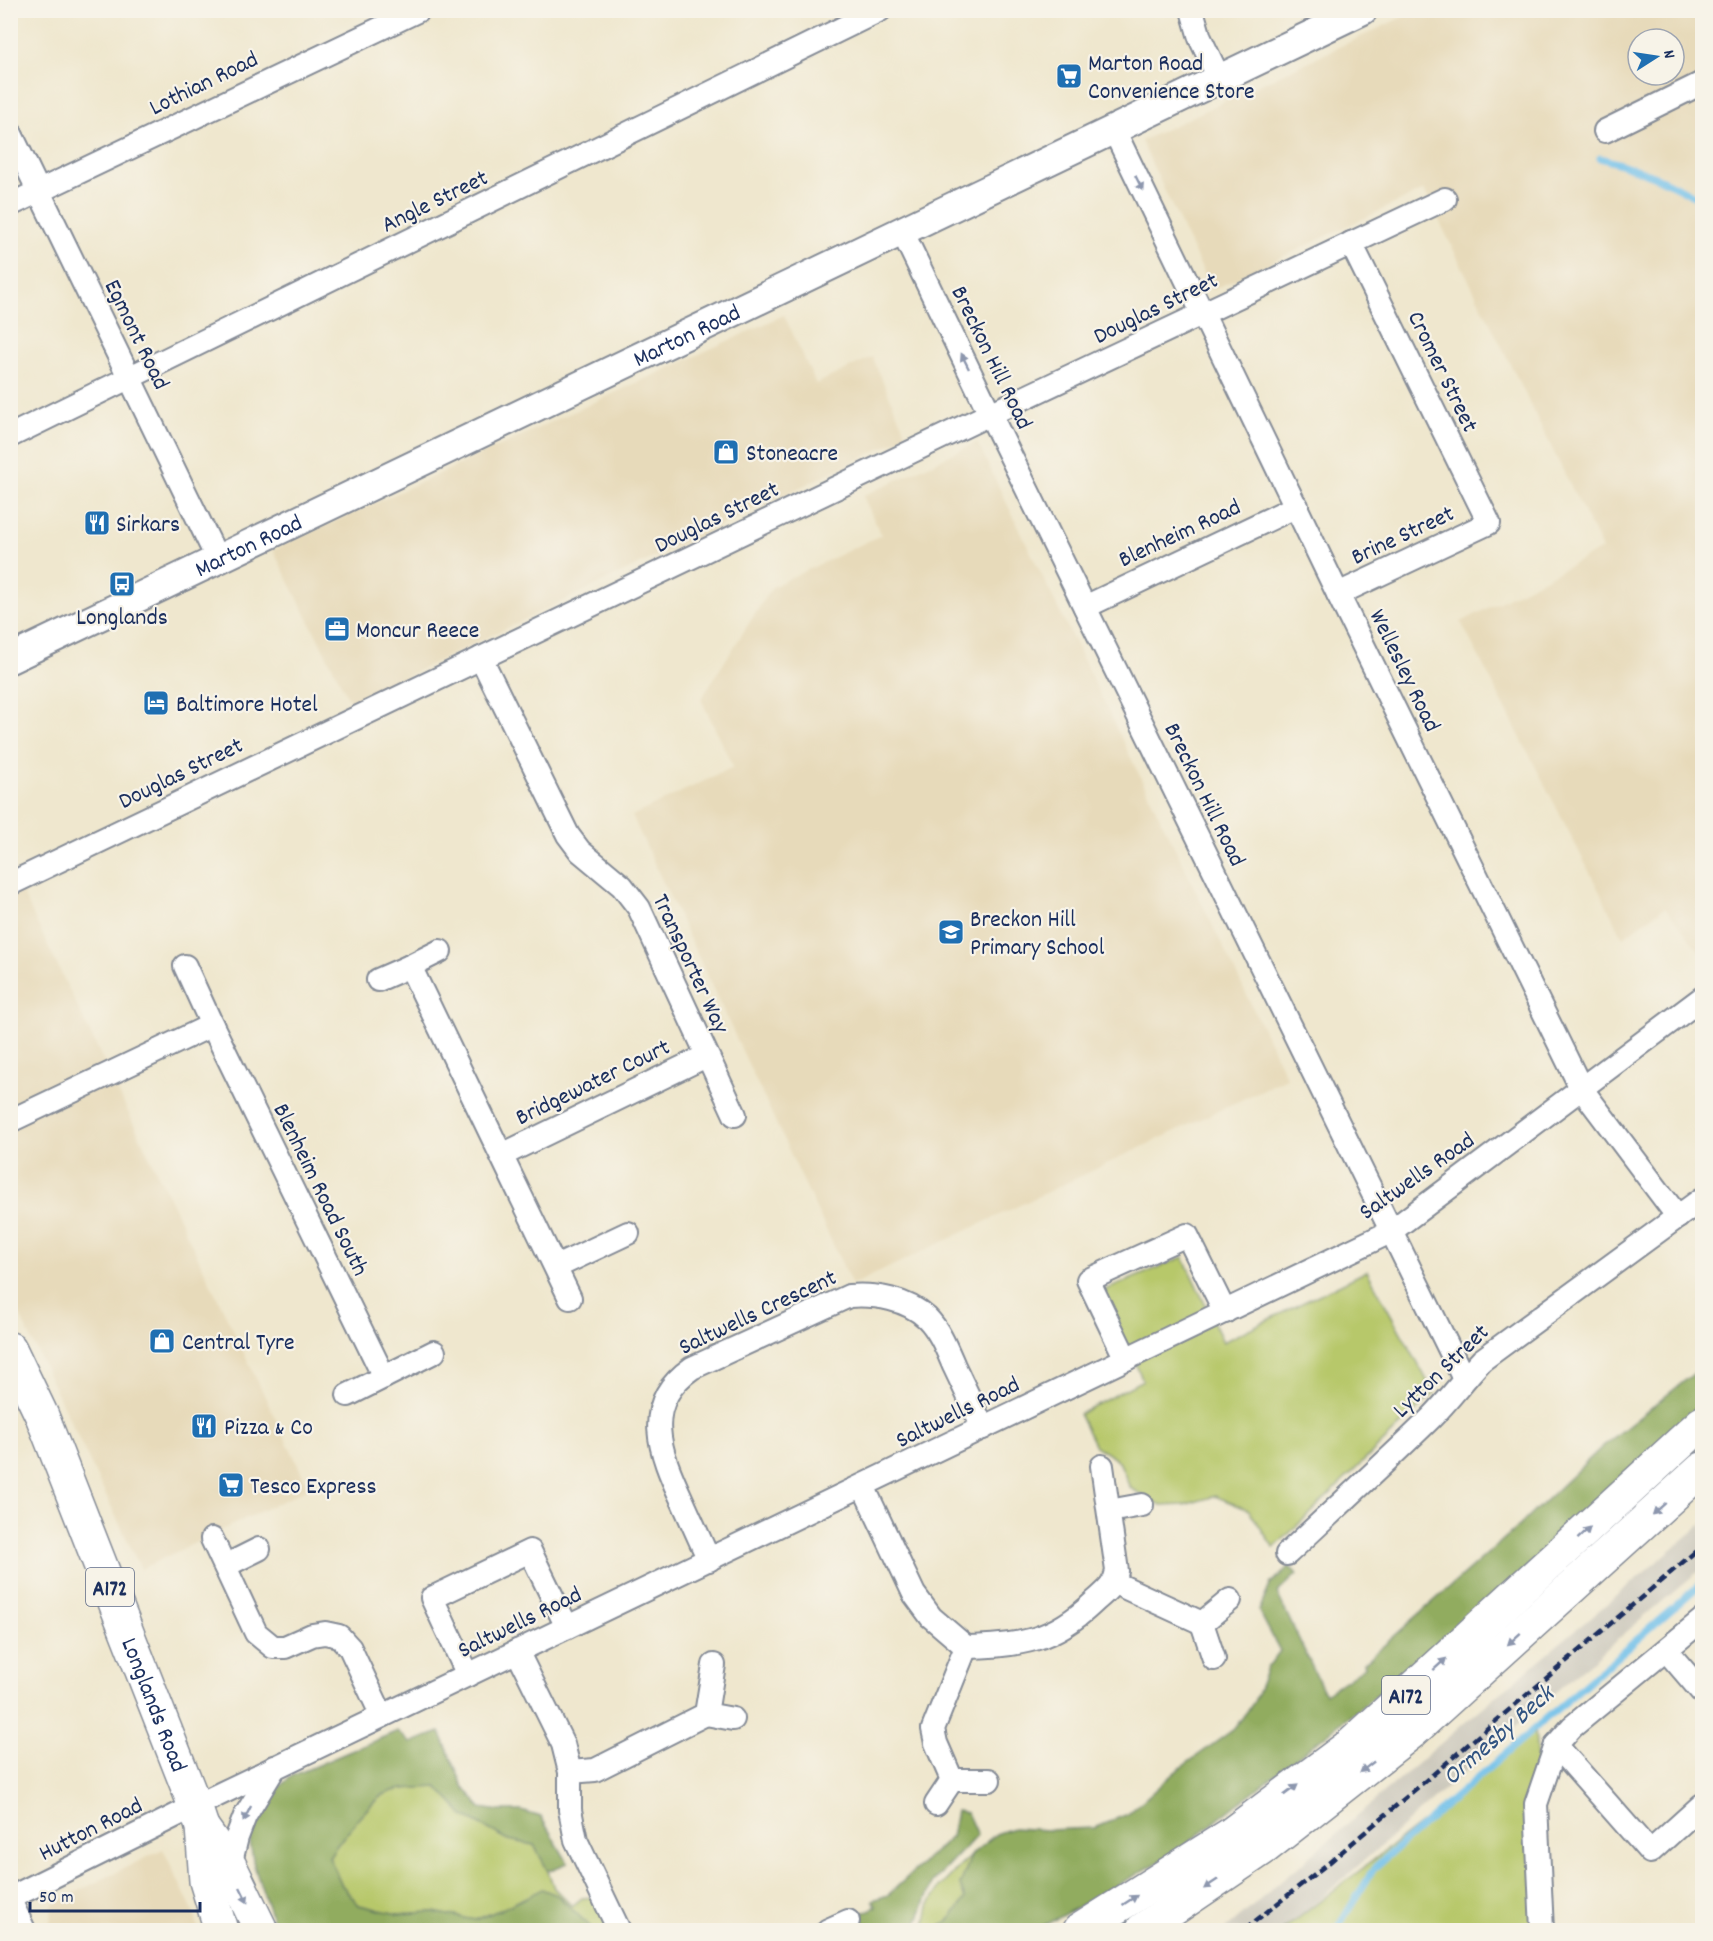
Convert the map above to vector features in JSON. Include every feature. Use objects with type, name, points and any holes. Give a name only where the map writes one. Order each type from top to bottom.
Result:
[{"type":"main road","name":"Longlands Road","points":[[10,1350],[42,1416],[198,1816],[230,1866],[261,1930]]},
{"type":"main road","name":"A172","points":[[1080,1930],[1230,1835],[1352,1744],[1702,1423]]},
{"type":"main road","name":"A172","points":[[1142,1930],[1265,1847],[1413,1731],[1702,1470]]},
{"type":"main road","name":"Longlands Road","points":[[198,1816],[206,1881],[221,1930]]},
{"type":"street","name":"Lothian Road","points":[[10,205],[419,10]]},
{"type":"street","name":"Angle Street","points":[[10,436],[880,10]]},
{"type":"street","points":[[1192,10],[1200,38],[1220,80]]},
{"type":"street","name":"Marton Road","points":[[10,659],[1363,10]]},
{"type":"street","points":[[1605,132],[1702,83]]},
{"type":"street","name":"Wellesley Road","points":[[1114,130],[1338,594],[1581,1088],[1678,1217]]},
{"type":"street","name":"Egmont Road","points":[[10,132],[218,560]]},
{"type":"street","name":"Douglas Street","points":[[10,884],[990,414],[1445,199]]},
{"type":"street","name":"Breckon Hill Road","points":[[902,231],[1390,1232],[1464,1379]]},
{"type":"street","name":"Cromer Street","points":[[1352,243],[1489,523]]},
{"type":"street","name":"Blenheim Road","points":[[1085,607],[1297,506]]},
{"type":"street","name":"Brine Street","points":[[1338,594],[1489,523]]},
{"type":"street","name":"Transporter Way","points":[[481,658],[568,835],[580,851],[622,886],[639,908],[735,1115]]},
{"type":"street","points":[[378,980],[441,951]]},
{"type":"street","name":"Blenheim Road South","points":[[185,966],[384,1377]]},
{"type":"street","points":[[410,966],[570,1298]]},
{"type":"street","name":"Saltwells Road","points":[[198,1816],[275,1767],[1390,1232],[1702,998]]},
{"type":"street","points":[[10,1121],[212,1025]]},
{"type":"street","name":"Bridgewater Court","points":[[502,1155],[706,1056]]},
{"type":"street","name":"Lytton Street","points":[[1287,1554],[1431,1418],[1482,1360],[1702,1199]]},
{"type":"street","points":[[556,1267],[628,1233]]},
{"type":"street","points":[[1126,1359],[1088,1280],[1187,1235],[1225,1312]]},
{"type":"street","name":"Saltwells Crescent","points":[[709,1560],[664,1458],[659,1434],[661,1410],[668,1392],[678,1377],[692,1368],[849,1296],[865,1294],[888,1298],[907,1305],[927,1318],[939,1333],[983,1428]]},
{"type":"street","points":[[348,1395],[434,1352]]},
{"type":"street","points":[[863,1486],[914,1594],[931,1617],[966,1647],[1004,1647],[1047,1636],[1080,1615],[1115,1583],[1118,1571],[1102,1466]]},
{"type":"street","points":[[1109,1511],[1142,1505]]},
{"type":"street","points":[[212,1539],[256,1633],[273,1647],[285,1647],[325,1632],[339,1636],[350,1648],[382,1716]]},
{"type":"street","points":[[225,1566],[259,1549]]},
{"type":"street","points":[[468,1675],[432,1598],[520,1555],[530,1551],[567,1628]]},
{"type":"street","points":[[1115,1583],[1202,1623],[1214,1659]]},
{"type":"street","points":[[1202,1623],[1230,1600]]},
{"type":"street","points":[[1542,1930],[1536,1804],[1556,1746],[1572,1726],[1702,1620]]},
{"type":"street","points":[[952,1780],[936,1743],[933,1729],[966,1647]]},
{"type":"street","points":[[1666,1650],[1702,1692]]},
{"type":"street","points":[[517,1651],[563,1744],[570,1772],[570,1810],[576,1840],[619,1930]]},
{"type":"street","points":[[706,1714],[714,1665]]},
{"type":"street","points":[[570,1772],[595,1770],[706,1714],[733,1719]]},
{"type":"street","points":[[1556,1746],[1650,1852],[1702,1805]]},
{"type":"street","points":[[230,1866],[245,1816],[275,1767]]},
{"type":"street","points":[[952,1780],[989,1780]]},
{"type":"street","points":[[936,1804],[952,1780]]},
{"type":"street","name":"Hutton Road","points":[[10,1899],[198,1816]]},
{"type":"street","points":[[10,1899],[24,1930]]},
{"type":"street","points":[[828,1930],[848,1921]]},
{"type":"shaded area","points":[[1415,11],[1700,11],[1702,16],[1702,955],[1665,907],[1623,937],[1461,622],[1602,549],[1424,190],[1212,290],[1141,141]]},
{"type":"shaded area","points":[[784,315],[816,384],[872,357],[907,436],[351,703],[273,550]]},
{"type":"shaded area","name":"Breckon Hill Primary School","points":[[977,442],[1287,1078],[852,1285],[632,816],[733,767],[701,699],[772,587],[881,535],[863,496]]},
{"type":"shaded area","points":[[11,869],[309,1488],[141,1569],[11,1297]]},
{"type":"shaded area","points":[[1702,1524],[1702,1568],[1553,1694],[1292,1924],[1283,1930],[1225,1930],[1469,1719]]},
{"type":"shaded area","points":[[163,1849],[196,1918],[198,1930],[53,1930],[50,1922],[53,1904]]},
{"type":"green space","points":[[1183,1257],[1223,1342],[1367,1271],[1434,1393],[1274,1548],[1249,1510],[1215,1496],[1184,1505],[1161,1506],[1130,1488],[1119,1461],[1095,1446],[1079,1414],[1143,1380],[1101,1292]]},
{"type":"green space","points":[[1702,1367],[1702,1419],[1540,1559],[1374,1697],[1175,1853],[1036,1930],[937,1930],[953,1916],[965,1899],[960,1885],[972,1854],[996,1834],[1013,1828],[1048,1830],[1094,1828],[1128,1814],[1175,1772],[1234,1729],[1254,1702],[1267,1668],[1280,1651],[1259,1611],[1271,1583],[1290,1567],[1297,1574],[1277,1593],[1325,1694],[1365,1667],[1364,1663],[1522,1523],[1602,1447]]},
{"type":"green space","points":[[1535,1730],[1548,1930],[1283,1930],[1456,1796]]},
{"type":"green space","points":[[398,1731],[410,1743],[440,1732],[463,1786],[481,1808],[521,1811],[541,1817],[568,1863],[548,1871],[534,1845],[509,1840],[464,1816],[437,1787],[397,1790],[385,1794],[372,1804],[329,1857],[341,1884],[359,1905],[397,1914],[433,1912],[475,1920],[542,1889],[557,1895],[594,1930],[276,1930],[254,1866],[249,1836],[259,1804],[292,1776]]},
{"type":"green space","points":[[437,1787],[464,1816],[509,1840],[534,1845],[554,1888],[572,1906],[582,1898],[595,1897],[615,1930],[594,1930],[580,1918],[502,1909],[475,1920],[433,1912],[397,1914],[359,1905],[341,1884],[329,1857],[364,1813],[385,1794],[404,1789]]},
{"type":"green space","points":[[956,1811],[967,1813],[977,1835],[933,1882],[914,1930],[860,1930],[867,1927],[859,1914],[876,1907],[873,1900],[888,1895],[951,1837]]},
{"type":"green space","points":[[972,1854],[960,1885],[965,1899],[953,1916],[937,1930],[924,1930],[929,1906],[939,1888]]},
{"type":"waterway","points":[[1600,158],[1653,176],[1702,201]]},
{"type":"waterway","name":"Ormesby Beck","points":[[1336,1930],[1375,1867],[1702,1583]]},
{"type":"railway","points":[[1244,1930],[1331,1861],[1702,1546]]},
{"type":"place","name":"Marton Road Convenience Store","points":[[1069,76]]},
{"type":"place","name":"Stoneacre","points":[[726,452]]},
{"type":"place","name":"Sirkars","points":[[97,523]]},
{"type":"place","name":"Longlands","points":[[122,584]]},
{"type":"place","name":"Moncur Reece","points":[[337,629]]},
{"type":"place","name":"Baltimore Hotel","points":[[156,703]]},
{"type":"place","name":"Breckon Hill Primary School","points":[[951,932]]},
{"type":"place","name":"Central Tyre","points":[[162,1341]]},
{"type":"place","name":"Pizza & Co","points":[[204,1426]]},
{"type":"place","name":"Tesco Express","points":[[231,1485]]}]
